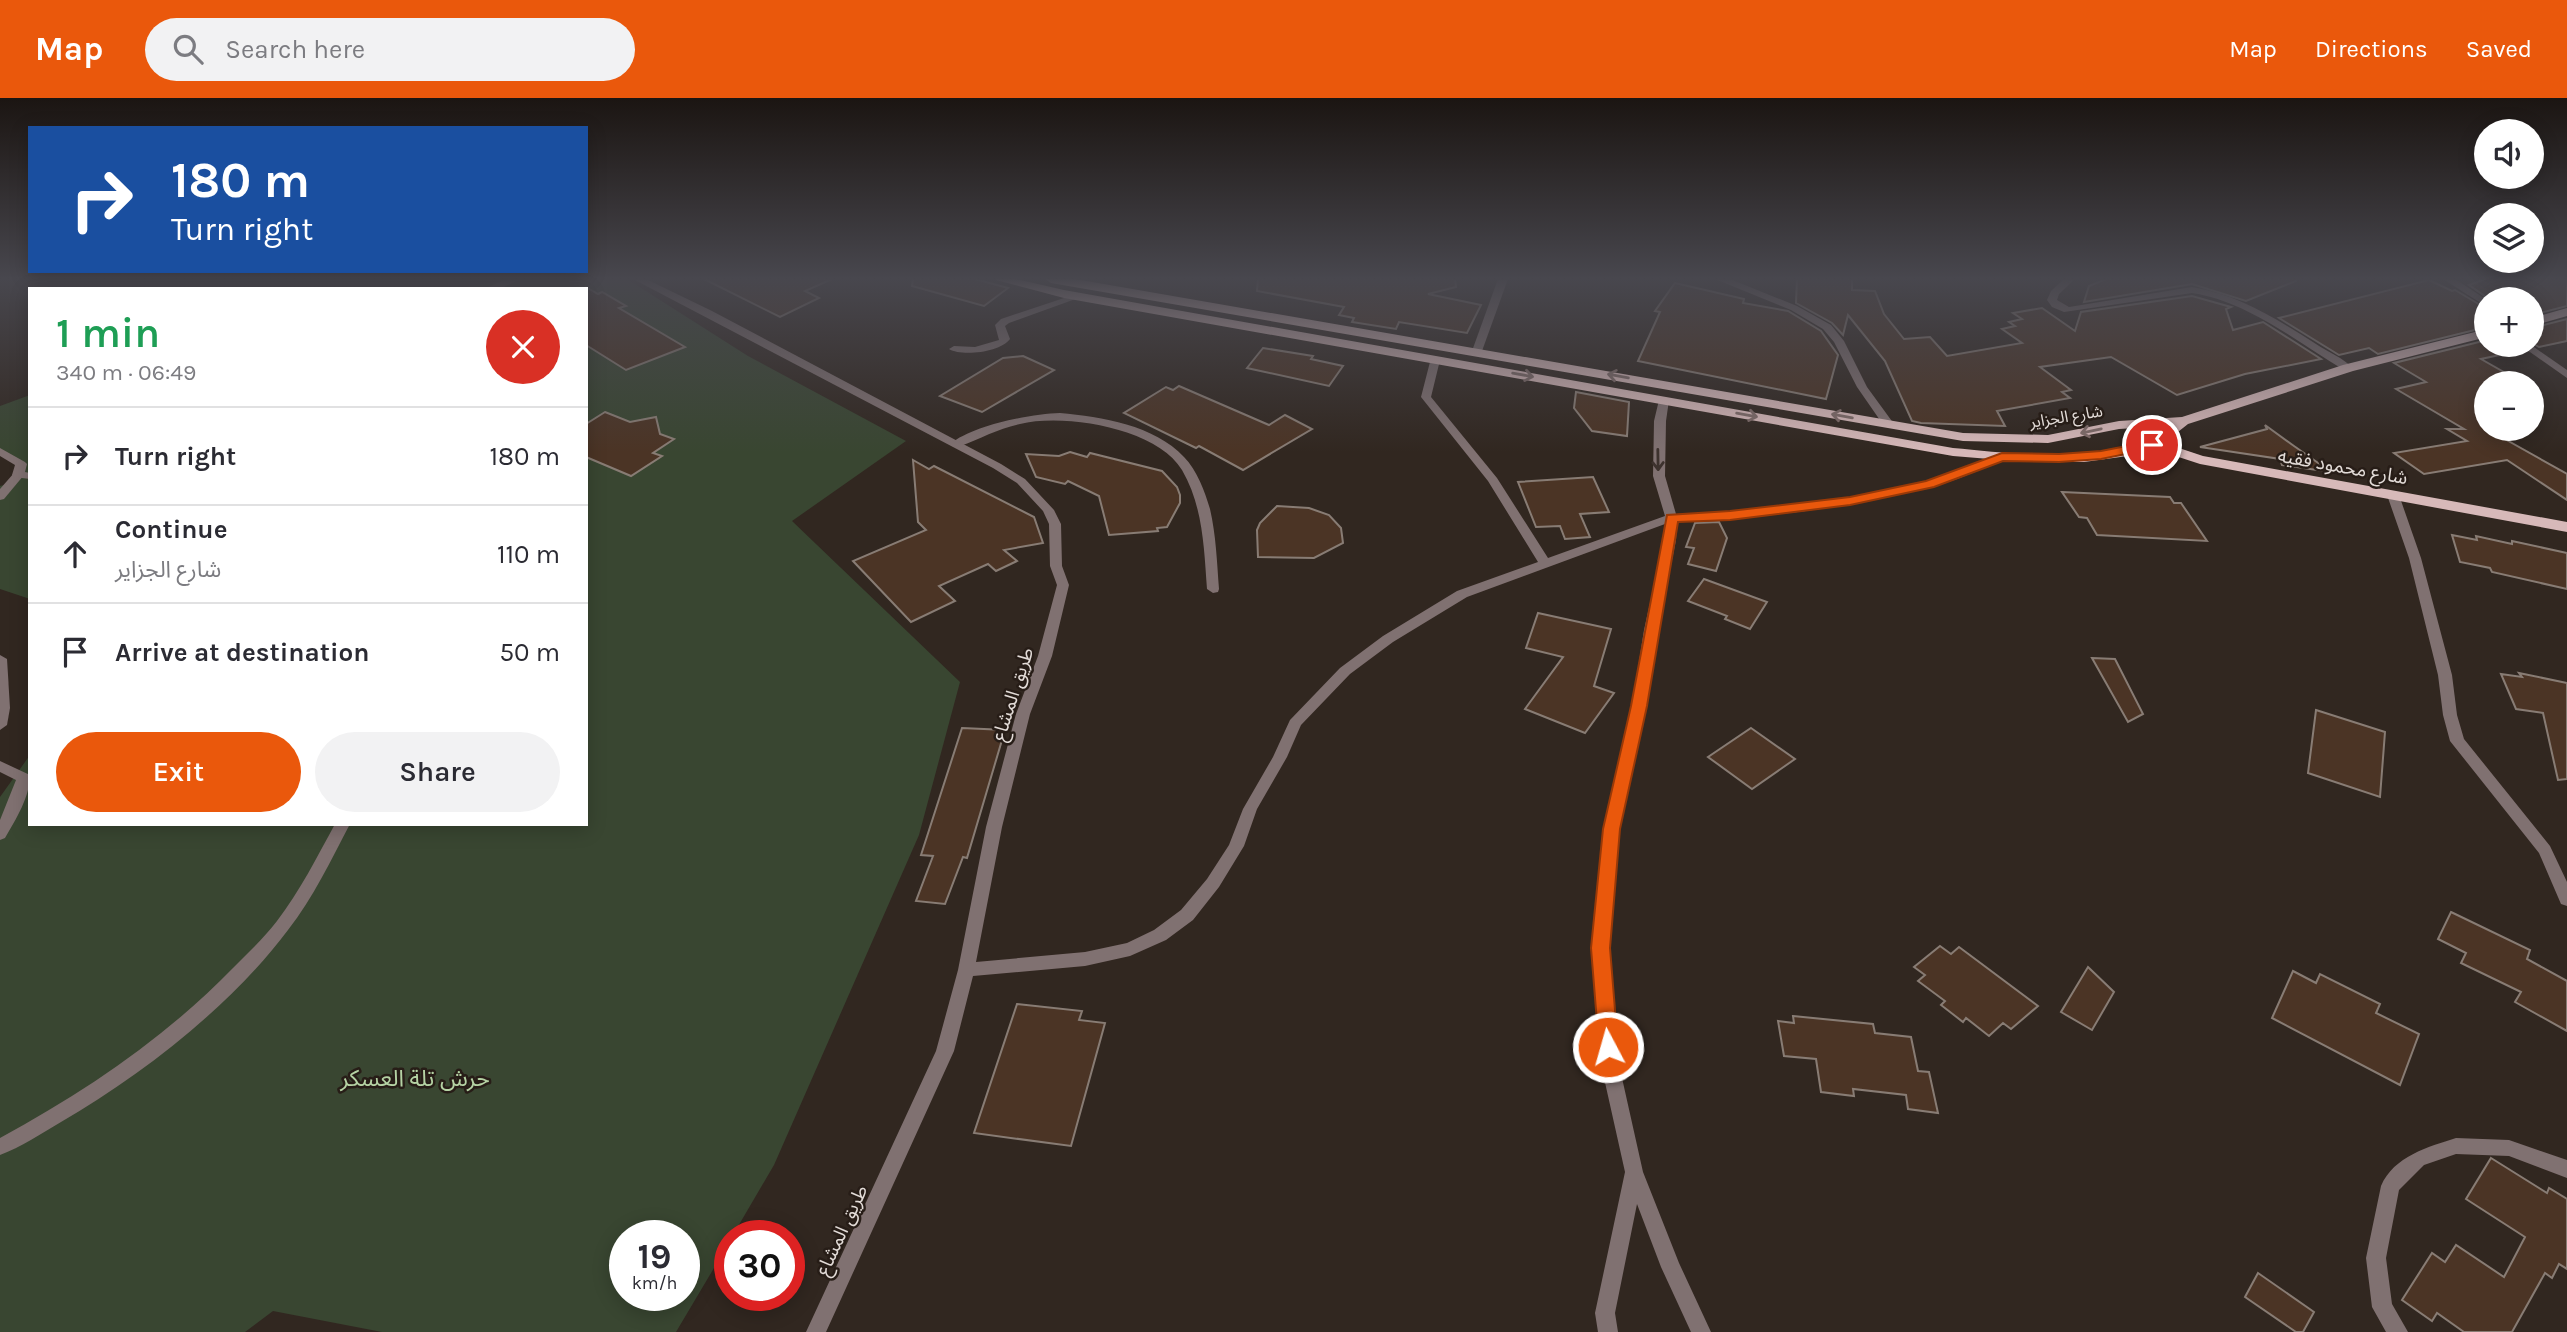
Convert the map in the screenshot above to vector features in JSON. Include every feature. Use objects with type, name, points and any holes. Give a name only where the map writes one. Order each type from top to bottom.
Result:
[{"type":"main road","name":"شارع الجزاير","points":[[1302,337],[1953,452],[2002,457],[2091,456],[2130,451],[2152,445],[2183,421]]},
{"type":"main road","name":"شارع الجزاير","points":[[1392,337],[1963,437],[2048,439],[2119,425],[2183,421]]},
{"type":"main road","points":[[2183,421],[2348,368],[2473,337]]},
{"type":"main road","name":"شارع محمود فقيه","points":[[2119,425],[2152,445],[2200,460],[2567,527]]},
{"type":"street","name":"طريق المشاع","points":[[753,337],[1021,481],[1048,510],[1055,524],[1056,566],[1063,585],[1045,656],[1023,714],[994,827],[966,970],[945,1051],[816,1332]]},
{"type":"street","points":[[954,349],[976,350],[1003,342],[1004,337]]},
{"type":"street","points":[[1477,351],[1482,337]]},
{"type":"street","points":[[1835,337],[1862,387],[1888,424]]},
{"type":"street","points":[[2294,337],[2348,368]]},
{"type":"street","points":[[2542,357],[2567,375]]},
{"type":"street","points":[[1435,360],[1426,397],[1493,480],[1544,562]]},
{"type":"street","points":[[1664,400],[1659,431],[1658,476],[1671,518],[1639,706],[1611,829],[1601,948],[1611,1069],[1634,1172],[1671,1266],[1702,1332]]},
{"type":"street","points":[[956,444],[1020,420],[1049,416],[1114,426],[1156,441],[1181,459],[1196,485],[1207,524],[1213,589]]},
{"type":"street","points":[[0,451],[21,464],[24,475],[0,496]]},
{"type":"street","points":[[966,970],[1085,958],[1130,949],[1160,935],[1187,915],[1213,883],[1236,846],[1250,808],[1280,757],[1295,723],[1345,671],[1388,639],[1462,594],[1671,518],[1730,516],[1850,501],[1930,484],[2002,457]]},
{"type":"street","points":[[2393,495],[2416,558],[2445,675],[2452,730],[2457,741],[2545,850],[2567,900]]},
{"type":"street","points":[[0,659],[3,708],[0,725]]},
{"type":"street","points":[[0,766],[24,778],[13,810],[0,834]]},
{"type":"street","points":[[0,1147],[67,1112],[116,1080],[223,991],[282,926],[342,826]]},
{"type":"street","points":[[2398,1332],[2382,1307],[2376,1258],[2390,1186],[2418,1159],[2456,1146],[2509,1148],[2567,1169]]},
{"type":"street","points":[[1608,1332],[1605,1313],[1634,1172]]},
{"type":"green space","name":"حرش تلة العسكر","points":[[588,337],[717,337],[748,356],[906,441],[792,521],[960,682],[919,835],[774,1165],[742,1220],[714,1220],[714,1268],[700,1292],[700,1220],[609,1220],[609,1311],[688,1311],[676,1332],[382,1332],[273,1311],[245,1332],[0,1332],[0,797],[28,758],[28,826],[588,826]]},
{"type":"green space","points":[[28,396],[28,598],[0,589],[0,486],[17,478],[26,463],[0,453],[0,406]]},
{"type":"building","points":[[588,337],[667,337],[685,347],[626,370],[588,346]]},
{"type":"building","points":[[1649,337],[1825,337],[1838,355],[1826,399],[1638,361]]},
{"type":"building","points":[[1865,337],[1902,337],[1904,339],[1930,337],[1947,356],[2022,343],[2013,337],[2286,337],[2321,359],[2245,374],[2177,395],[2111,357],[2040,367],[2071,390],[2062,392],[2070,398],[1997,411],[2005,426],[1912,421],[1885,361]]},
{"type":"building","points":[[2309,337],[2448,337],[2378,354],[2369,348],[2339,355]]},
{"type":"building","points":[[2544,337],[2567,337],[2567,341],[2544,346]]},
{"type":"building","points":[[2474,343],[2474,357],[2490,357],[2481,359],[2502,371],[2474,371],[2474,441],[2508,441],[2567,474],[2567,500],[2507,460],[2424,474],[2394,453],[2467,441],[2447,429],[2464,429],[2396,389],[2426,382],[2394,363]]},
{"type":"building","points":[[1263,348],[1313,356],[1311,359],[1343,366],[1329,386],[1247,368]]},
{"type":"building","points":[[1023,356],[1054,370],[982,412],[940,396],[1003,358]]},
{"type":"building","points":[[1179,386],[1269,425],[1285,415],[1312,429],[1243,470],[1199,446],[1196,448],[1124,413],[1166,387],[1173,390]]},
{"type":"building","points":[[1576,392],[1629,402],[1627,436],[1592,431],[1574,408]]},
{"type":"building","points":[[605,412],[630,422],[656,417],[660,434],[674,439],[653,453],[662,456],[631,476],[588,458],[588,423]]},
{"type":"building","points":[[2265,425],[2331,472],[2282,465],[2280,459],[2200,447],[2267,429]]},
{"type":"building","points":[[1070,452],[1087,457],[1090,453],[1162,471],[1177,487],[1180,495],[1180,503],[1167,527],[1157,528],[1158,531],[1109,535],[1099,496],[1068,481],[1065,484],[1036,477],[1026,454],[1059,456]]},
{"type":"building","points":[[913,460],[929,469],[934,466],[1034,517],[1043,543],[1004,550],[1017,561],[996,571],[988,564],[939,586],[955,601],[911,622],[853,561],[926,530],[918,522]]},
{"type":"building","points":[[1593,477],[1609,512],[1580,514],[1590,537],[1565,539],[1560,526],[1536,527],[1518,482]]},
{"type":"building","points":[[2062,492],[2170,497],[2174,503],[2181,503],[2207,541],[2097,535],[2087,518],[2079,517]]},
{"type":"building","points":[[1277,506],[1309,508],[1329,515],[1341,528],[1343,543],[1314,558],[1258,557],[1257,530],[1260,523]]},
{"type":"building","points":[[1719,522],[1727,538],[1716,571],[1688,564],[1694,548],[1686,547],[1695,523]]},
{"type":"building","points":[[2452,535],[2477,540],[2476,536],[2512,544],[2512,541],[2567,553],[2567,589],[2460,562]]},
{"type":"building","points":[[1704,579],[1767,602],[1750,629],[1725,619],[1727,616],[1688,601]]},
{"type":"building","points":[[1538,613],[1611,629],[1594,686],[1614,693],[1585,733],[1525,709],[1563,657],[1526,648]]},
{"type":"building","points":[[2092,658],[2115,659],[2143,714],[2128,722]]},
{"type":"building","points":[[2519,673],[2567,683],[2567,779],[2558,780],[2543,713],[2516,709],[2501,674],[2522,677]]},
{"type":"building","points":[[2316,710],[2385,732],[2380,797],[2308,773]]},
{"type":"building","points":[[962,728],[1005,730],[967,858],[963,857],[945,904],[916,901],[933,856],[921,855]]},
{"type":"building","points":[[1751,728],[1795,759],[1752,789],[1708,757]]},
{"type":"building","points":[[2451,912],[2530,950],[2527,959],[2567,981],[2567,1031],[2515,1002],[2521,992],[2461,963],[2466,953],[2438,939]]},
{"type":"building","points":[[1940,946],[1951,954],[1959,947],[2038,1006],[2011,1029],[2003,1023],[1989,1036],[1966,1018],[1963,1022],[1941,1005],[1945,1001],[1918,981],[1925,975],[1914,967]]},
{"type":"building","points":[[2088,967],[2114,992],[2092,1030],[2061,1012]]},
{"type":"building","points":[[2293,971],[2316,983],[2320,974],[2380,1004],[2376,1013],[2419,1034],[2400,1085],[2272,1018]]},
{"type":"building","points":[[1017,1004],[1082,1011],[1079,1020],[1105,1023],[1071,1146],[974,1133]]},
{"type":"building","points":[[1793,1016],[1873,1024],[1875,1033],[1911,1037],[1918,1071],[1929,1072],[1938,1113],[1908,1109],[1906,1095],[1853,1089],[1854,1096],[1821,1092],[1816,1059],[1784,1056],[1778,1021],[1794,1023]]},
{"type":"building","points":[[2491,1158],[2547,1193],[2549,1188],[2567,1199],[2567,1269],[2559,1264],[2552,1278],[2545,1273],[2512,1332],[2464,1332],[2437,1313],[2432,1321],[2402,1300],[2432,1253],[2445,1262],[2456,1245],[2504,1277],[2525,1237],[2466,1199]]},
{"type":"building","points":[[2258,1273],[2314,1312],[2303,1332],[2296,1332],[2245,1297]]},
{"type":"route","points":[[1608,1047],[1601,948],[1611,829],[1639,706],[1651,630],[1670,540],[1671,518],[1730,516],[1850,501],[1930,484],[1971,471],[2002,457],[2059,458],[2101,455],[2152,445]]}]
